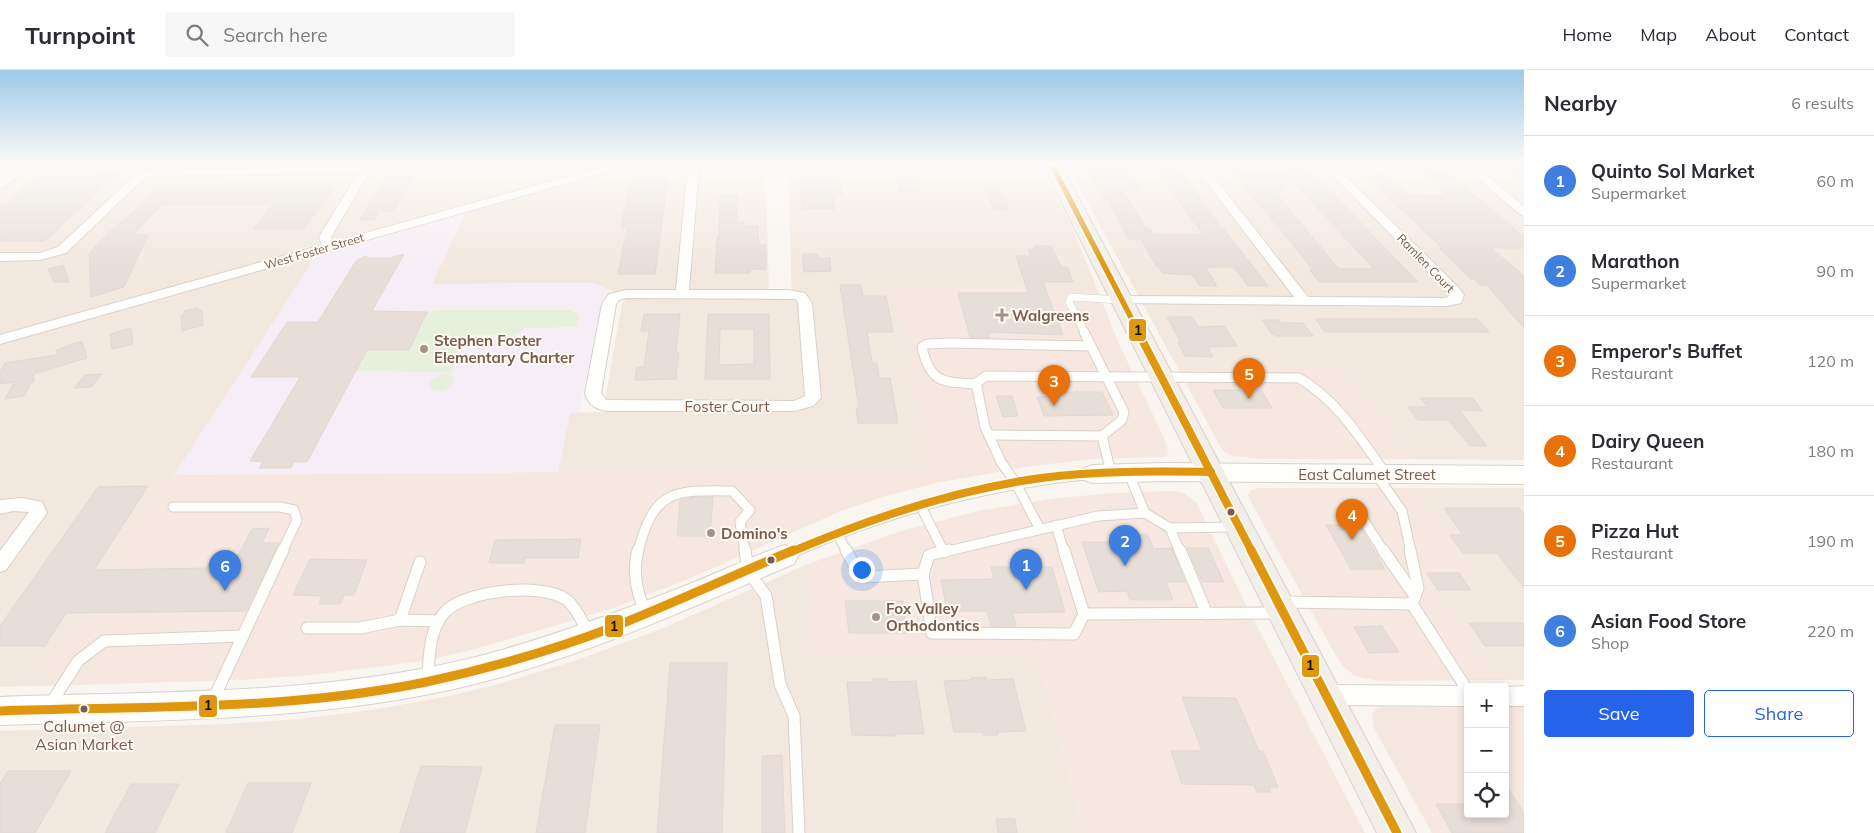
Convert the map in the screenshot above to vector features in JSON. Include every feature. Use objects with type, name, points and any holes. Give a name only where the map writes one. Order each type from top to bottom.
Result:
[{"type":"main road","points":[[1069,199],[1398,833]]},
{"type":"main road","name":"East Calumet Street","points":[[1111,473],[1524,475]]},
{"type":"main road","points":[[0,711],[211,704],[339,696],[428,681],[531,656],[591,636],[785,556]]},
{"type":"street","points":[[0,258],[37,257],[56,254],[116,199]]},
{"type":"street","points":[[329,247],[325,237],[348,199]]},
{"type":"street","name":"West Foster Street","points":[[0,340],[501,199]]},
{"type":"street","points":[[682,294],[691,199]]},
{"type":"street","points":[[1224,199],[1304,301]]},
{"type":"street","name":"Ramlen Court","points":[[1122,300],[1446,302],[1458,298],[1452,289],[1362,199]]},
{"type":"street","points":[[1508,199],[1524,212]]},
{"type":"street","name":"Foster Court","points":[[626,294],[682,294],[788,294],[800,296],[805,303],[813,398],[808,402],[794,406],[608,406],[597,402],[593,393],[611,300],[614,297],[626,294]]},
{"type":"street","points":[[0,508],[8,505],[29,505],[36,507],[38,513],[0,565]]},
{"type":"street","points":[[1326,695],[1464,696]]},
{"type":"street","points":[[1509,696],[1524,696]]},
{"type":"lane","points":[[989,435],[1102,436],[1122,420],[1124,412],[1069,302],[1071,297],[1122,300]]},
{"type":"lane","points":[[1090,346],[927,344],[922,347],[925,364],[929,373],[940,381],[976,384],[986,376],[1299,378],[1315,386],[1330,400],[1381,474],[1403,514],[1412,551],[1412,572],[1418,588],[1414,600]]},
{"type":"lane","points":[[976,384],[985,427],[1000,462],[1015,482],[1040,529]]},
{"type":"lane","points":[[1102,436],[1111,473],[1145,513],[1170,528],[1239,527]]},
{"type":"lane","points":[[785,556],[837,534],[920,505],[1015,482],[1111,473]]},
{"type":"lane","points":[[646,614],[639,598],[634,571],[640,542],[654,511],[667,497],[686,491],[732,491],[750,510],[740,522],[748,571],[766,596],[780,684],[794,716],[799,833]]},
{"type":"lane","points":[[920,505],[944,552]]},
{"type":"lane","points":[[173,507],[280,507],[294,510],[297,520],[211,704]]},
{"type":"lane","points":[[1357,510],[1398,573],[1464,685]]},
{"type":"lane","points":[[1056,525],[1084,614],[1074,634],[932,634],[923,574],[929,555],[1056,525],[1098,516],[1145,513]]},
{"type":"lane","points":[[1170,528],[1207,614]]},
{"type":"lane","points":[[837,534],[861,577],[923,574]]},
{"type":"lane","points":[[400,620],[420,562]]},
{"type":"lane","points":[[428,681],[431,636],[439,621],[452,605],[466,598],[500,593],[550,593],[566,600],[591,636]]},
{"type":"lane","points":[[1084,614],[1207,614],[1414,600]]},
{"type":"lane","points":[[307,628],[360,628],[400,620],[439,621]]},
{"type":"lane","points":[[48,709],[78,659],[90,648],[104,641],[243,636]]},
{"type":"shaded area","points":[[0,199],[766,199],[769,299],[792,299],[789,199],[1057,199],[1072,227],[1096,286],[894,286],[933,470],[558,472],[570,413],[603,412],[622,304],[625,300],[613,291],[594,283],[432,284],[465,213],[464,204],[305,248],[311,264],[39,686],[0,687]]},
{"type":"shaded area","points":[[1085,199],[1524,199],[1524,460],[1410,459],[1340,365],[1176,365]]},
{"type":"shaded area","name":"Stephen Foster Elementary Charter","points":[[465,213],[432,284],[594,283],[613,291],[603,298],[581,401],[580,410],[583,413],[570,413],[558,472],[174,475],[311,264],[308,258]]},
{"type":"shaded area","points":[[894,286],[1096,286],[1118,342],[1164,438],[1169,455],[1164,457],[1093,459],[1032,466],[935,483],[883,497],[841,511],[691,578],[611,609],[468,651],[424,661],[311,675],[241,680],[39,686],[174,475],[932,469]]},
{"type":"shaded area","points":[[1176,365],[1340,365],[1410,459],[1258,459],[1232,456],[1224,452],[1220,446]]},
{"type":"shaded area","points":[[1260,488],[1413,488],[1473,571],[1423,572],[1495,680],[1379,681],[1355,676],[1345,668],[1336,656],[1251,502],[1248,495],[1251,490]]},
{"type":"shaded area","points":[[1413,488],[1524,488],[1524,680],[1495,680],[1422,571],[1472,571]]},
{"type":"shaded area","points":[[1173,491],[1183,493],[1196,502],[1246,605],[1365,833],[1084,833],[1038,652],[810,652],[808,564],[901,531],[978,511],[1057,498]]},
{"type":"shaded area","points":[[808,564],[810,652],[1038,652],[1084,833],[0,833],[0,731],[228,724],[300,719],[372,710],[444,697],[499,684],[574,661],[659,630]]},
{"type":"shaded area","points":[[1381,707],[1464,707],[1464,818],[1509,818],[1509,707],[1524,707],[1524,833],[1432,833],[1374,728],[1372,716],[1375,709]]},
{"type":"green space","points":[[443,310],[571,310],[579,316],[577,327],[525,328],[515,335],[466,335],[451,372],[355,371],[367,350],[409,350],[427,312]]},
{"type":"green space","points":[[441,374],[450,374],[454,382],[446,390],[435,392],[429,387],[430,381]]},
{"type":"building","points":[[12,199],[90,199],[45,241],[0,241],[0,205],[4,205]]},
{"type":"building","points":[[146,199],[326,199],[304,229],[254,229],[273,204],[161,205],[133,235],[148,235],[124,287],[91,297],[89,253],[116,226],[127,218]]},
{"type":"building","points":[[373,199],[401,199],[394,210],[379,211],[374,220],[359,220]]},
{"type":"building","points":[[627,199],[665,199],[655,274],[618,274],[627,228],[621,228]]},
{"type":"building","points":[[720,199],[737,199],[737,222],[744,222],[744,226],[758,226],[759,245],[766,245],[766,269],[750,269],[750,273],[715,273],[717,238],[719,238]]},
{"type":"building","points":[[801,199],[833,199],[835,209],[802,209]]},
{"type":"building","points":[[990,199],[1004,199],[1009,210],[994,210]]},
{"type":"building","points":[[1104,199],[1128,199],[1146,229],[1150,229],[1153,234],[1203,234],[1177,199],[1200,199],[1221,228],[1223,228],[1268,286],[1248,286],[1234,267],[1205,267],[1217,286],[1200,286],[1192,275],[1163,273],[1156,266],[1141,239],[1129,239],[1108,200]]},
{"type":"building","points":[[1254,199],[1280,199],[1339,269],[1374,269],[1308,199],[1337,199],[1418,282],[1319,282],[1310,270],[1313,270]]},
{"type":"building","points":[[1390,199],[1479,199],[1524,237],[1524,248],[1491,248],[1524,276],[1524,328],[1487,285],[1480,285],[1474,279],[1471,279],[1440,249],[1442,249]]},
{"type":"building","name":"Walgreens","points":[[1034,246],[1051,246],[1061,267],[1067,267],[1073,282],[1043,282],[1063,335],[988,332],[990,338],[970,337],[958,293],[1028,293],[1016,256],[1031,256],[1028,249],[1036,249]]},
{"type":"building","points":[[404,254],[372,311],[427,312],[409,350],[367,350],[307,462],[294,462],[291,468],[259,468],[263,462],[250,461],[300,377],[251,377],[287,322],[318,322],[356,261],[365,256],[370,258],[389,258]]},
{"type":"building","points":[[802,254],[818,254],[818,258],[830,258],[831,271],[804,272]]},
{"type":"building","points":[[63,265],[69,282],[54,282],[48,269]]},
{"type":"building","points":[[840,285],[861,285],[863,296],[886,296],[893,332],[867,332],[872,363],[877,363],[879,378],[890,378],[898,423],[858,423],[856,408],[859,408]]},
{"type":"building","points":[[198,308],[199,311],[202,310],[203,325],[182,331],[181,316],[184,315],[184,311]]},
{"type":"building","points":[[644,314],[680,314],[676,352],[679,352],[676,379],[635,380],[637,367],[644,367],[649,331],[641,331]]},
{"type":"building","points":[[708,314],[769,314],[770,379],[705,379]],"holes":[[[720,329],[754,329],[754,364],[719,365]]]},
{"type":"building","points":[[1167,317],[1192,317],[1198,327],[1224,326],[1237,346],[1208,347],[1213,357],[1185,356],[1178,343],[1181,343]]},
{"type":"building","points":[[1316,319],[1477,319],[1489,332],[1325,332]]},
{"type":"building","points":[[1262,320],[1279,320],[1281,323],[1303,323],[1313,336],[1276,336],[1271,333]]},
{"type":"building","points":[[131,328],[133,344],[112,349],[110,334]]},
{"type":"building","points":[[82,341],[87,358],[33,374],[34,382],[31,383],[24,396],[5,399],[14,382],[0,384],[0,372],[5,363],[57,355],[56,350]]},
{"type":"building","points":[[102,374],[91,387],[74,388],[85,375]]},
{"type":"building","points":[[1213,390],[1261,390],[1272,408],[1223,408]]},
{"type":"building","points":[[1054,392],[1102,392],[1113,415],[1044,416],[1037,397],[1056,396]]},
{"type":"building","points":[[996,396],[1012,396],[1018,416],[1003,417]]},
{"type":"building","points":[[1420,398],[1473,398],[1482,411],[1459,410],[1487,446],[1470,446],[1448,420],[1418,420],[1408,407],[1428,407]]},
{"type":"building","points":[[148,486],[94,570],[207,568],[210,562],[235,561],[252,529],[269,528],[262,543],[279,543],[246,611],[66,613],[45,646],[0,646],[0,626],[98,487]]},
{"type":"building","points":[[696,497],[713,497],[710,536],[677,536],[680,500]]},
{"type":"building","points":[[1444,508],[1519,508],[1524,514],[1524,588],[1497,553],[1463,553],[1450,535],[1463,535]]},
{"type":"building","points":[[1326,525],[1359,525],[1385,569],[1351,569]]},
{"type":"building","points":[[1109,534],[1147,534],[1154,549],[1172,548],[1185,582],[1166,582],[1173,600],[1130,600],[1127,591],[1099,592],[1082,542],[1111,542]]},
{"type":"building","points":[[581,539],[578,558],[525,558],[524,563],[489,563],[495,540]]},
{"type":"building","points":[[1187,548],[1208,548],[1224,582],[1202,582]]},
{"type":"building","points":[[310,559],[367,560],[354,595],[344,595],[340,604],[319,604],[322,596],[293,595]]},
{"type":"building","points":[[991,567],[1052,567],[1065,612],[1013,613],[1016,626],[991,626],[987,611],[947,611],[941,580],[994,579]]},
{"type":"building","points":[[1427,573],[1459,573],[1471,590],[1438,590]]},
{"type":"building","name":"Fox Valley Orthodontics","points":[[845,601],[903,601],[907,633],[849,633]]},
{"type":"building","points":[[1469,623],[1524,623],[1524,646],[1485,646]]},
{"type":"building","points":[[1382,626],[1399,652],[1369,653],[1354,627]]},
{"type":"building","points":[[670,663],[727,663],[722,833],[657,833]]},
{"type":"building","points":[[986,677],[986,680],[1013,679],[1026,731],[997,732],[998,735],[983,735],[983,732],[954,732],[944,681],[972,680],[971,678]]},
{"type":"building","points":[[873,679],[887,679],[887,682],[916,681],[924,734],[895,734],[896,736],[852,735],[847,682],[874,682]]},
{"type":"building","points":[[1182,697],[1236,698],[1259,751],[1263,751],[1278,787],[1269,787],[1271,792],[1257,792],[1254,785],[1182,784],[1171,751],[1202,751]]},
{"type":"building","points":[[555,725],[600,725],[585,833],[536,833]]},
{"type":"building","points":[[782,755],[785,833],[762,833],[762,756]]},
{"type":"building","points":[[421,766],[482,767],[465,833],[400,833]]},
{"type":"building","points":[[8,771],[71,771],[35,833],[0,833],[0,784]]},
{"type":"building","points":[[248,783],[311,783],[292,833],[226,833]]},
{"type":"building","points":[[131,784],[179,784],[155,833],[105,833]]},
{"type":"building","points":[[1509,789],[1524,813],[1524,833],[1452,833],[1436,804],[1464,804],[1464,818],[1509,818]]},
{"type":"building","points":[[996,819],[1015,819],[1017,833],[998,833]]},
{"type":"transit line","name":"1","points":[[1069,199],[1397,833]]},
{"type":"transit line","name":"1","points":[[0,711],[273,702],[363,693],[426,682],[508,662],[571,642],[656,609],[823,538],[931,501],[997,485],[1042,478],[1126,472],[1211,472]]},
{"type":"place","name":"Walgreens","points":[[1002,315]]},
{"type":"place","name":"Stephen Foster Elementary Charter","points":[[424,349]]},
{"type":"place","name":"Pizza Hut","points":[[1249,399]]},
{"type":"place","name":"Emperor's Buffet","points":[[1054,406]]},
{"type":"place","name":"Domino's","points":[[711,533]]},
{"type":"place","name":"Dairy Queen","points":[[1352,540]]},
{"type":"place","name":"Marathon","points":[[1125,566]]},
{"type":"place","name":"Quinto Sol Market","points":[[1026,590]]},
{"type":"place","name":"Asian Food Store","points":[[225,591]]},
{"type":"place","name":"Fox Valley Orthodontics","points":[[876,617]]},
{"type":"place","name":"Calumet @ Asian Market","points":[[84,709]]}]
